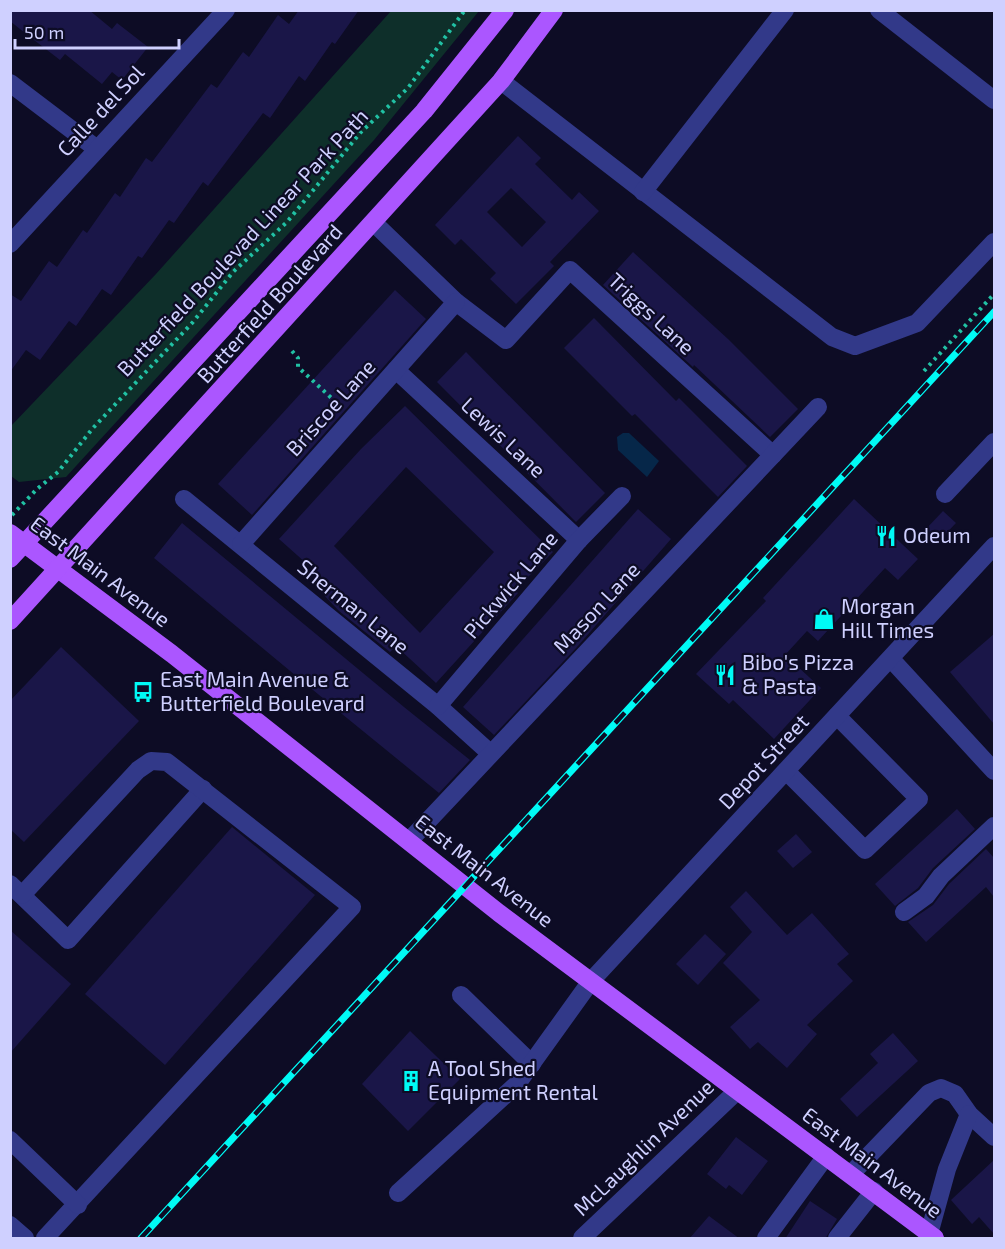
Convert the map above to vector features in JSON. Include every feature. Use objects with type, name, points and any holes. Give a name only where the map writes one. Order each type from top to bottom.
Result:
[{"type":"main road","name":"Butterfield Boulevard","points":[[10,558],[17,538],[424,111],[505,10]]},
{"type":"main road","name":"Butterfield Boulevard","points":[[10,621],[501,81],[554,10]]},
{"type":"main road","name":"East Main Avenue","points":[[17,538],[60,568],[591,981],[932,1236]]},
{"type":"street","name":"Calle del Sol","points":[[10,244],[226,10]]},
{"type":"street","points":[[643,192],[785,10]]},
{"type":"street","points":[[879,10],[994,100]]},
{"type":"street","points":[[501,81],[832,337],[855,346],[917,322],[994,242]]},
{"type":"street","points":[[10,83],[96,149]]},
{"type":"street","points":[[374,223],[456,302]]},
{"type":"street","name":"Triggs Lane","points":[[456,302],[506,340],[570,270],[772,455]]},
{"type":"street","name":"Briscoe Lane","points":[[241,544],[456,302]]},
{"type":"street","name":"Lewis Lane","points":[[396,370],[579,540]]},
{"type":"street","name":"Mason Lane","points":[[410,841],[490,753],[818,407]]},
{"type":"street","points":[[945,494],[994,442]]},
{"type":"street","name":"Pickwick Lane","points":[[438,706],[579,540],[622,496]]},
{"type":"street","name":"Sherman Lane","points":[[184,499],[438,706],[490,753]]},
{"type":"street","name":"Depot Street","points":[[398,1193],[517,1084],[591,981],[994,546]]},
{"type":"street","points":[[891,659],[994,771]]},
{"type":"street","points":[[786,771],[865,850],[919,799],[837,716]]},
{"type":"street","points":[[45,1239],[352,907],[203,789],[167,762],[151,761],[138,770],[16,890],[68,940],[203,789]]},
{"type":"street","points":[[904,912],[926,896],[940,876],[994,826]]},
{"type":"street","points":[[461,994],[532,1064]]},
{"type":"street","points":[[851,1174],[929,1093],[942,1088],[955,1094],[969,1114],[994,1137]]},
{"type":"street","name":"McLaughlin Avenue","points":[[582,1239],[737,1091]]},
{"type":"street","points":[[932,1236],[947,1168],[969,1114]]},
{"type":"street","points":[[10,1140],[78,1205]]},
{"type":"street","points":[[766,1239],[826,1156]]},
{"type":"street","points":[[837,1239],[874,1191]]},
{"type":"street","points":[[10,1225],[25,1239]]},
{"type":"path","name":"Butterfield Boulevad Linear Park Path","points":[[10,516],[58,472],[93,428],[193,322],[233,272],[287,222],[361,132],[408,88],[465,10]]},
{"type":"path","points":[[924,371],[994,294]]},
{"type":"path","points":[[292,351],[298,358],[298,367],[342,409]]},
{"type":"green space","points":[[391,11],[479,11],[374,140],[66,477],[19,482],[11,476],[11,426],[156,274]]},
{"type":"water","points":[[623,433],[629,433],[659,461],[647,477],[618,450],[617,437]]},
{"type":"building","points":[[10,10],[89,10],[112,29],[117,23],[148,47],[122,80],[112,72],[102,84],[65,54],[60,60],[10,21]]},
{"type":"building","points":[[299,10],[359,10],[335,44],[332,42],[305,81],[299,76],[270,118],[263,113],[208,186],[203,182],[174,223],[169,220],[142,258],[138,256],[111,295],[102,289],[76,326],[69,321],[40,360],[26,350],[10,372],[10,294],[21,301],[49,261],[57,267],[83,230],[87,233],[115,193],[120,197],[146,158],[152,162],[211,84],[217,88],[243,52],[249,57],[278,15],[289,24]]},
{"type":"building","points":[[518,136],[541,158],[535,164],[572,200],[579,192],[599,211],[550,262],[554,266],[516,304],[490,279],[496,273],[461,239],[455,245],[435,225]],"holes":[[[511,188],[546,222],[522,247],[487,212]]]},
{"type":"building","points":[[633,252],[728,339],[798,409],[770,437],[694,365],[693,367],[603,285]]},
{"type":"building","points":[[395,290],[426,319],[252,515],[218,484]]},
{"type":"building","points":[[594,318],[676,401],[679,398],[747,466],[718,497],[635,414],[632,416],[564,348]]},
{"type":"building","points":[[466,352],[605,493],[576,522],[437,382]]},
{"type":"building","points":[[405,406],[553,552],[515,590],[518,593],[436,683],[396,646],[390,652],[339,611],[317,588],[325,580],[279,539],[361,449]],"holes":[[[406,467],[494,552],[420,633],[334,546]]]},
{"type":"building","points":[[854,499],[918,559],[898,580],[885,568],[818,641],[807,631],[785,655],[821,688],[774,739],[733,700],[729,704],[696,674],[766,601],[763,598]]},
{"type":"building","points":[[638,509],[671,539],[577,647],[494,735],[463,707]]},
{"type":"building","points":[[943,511],[956,523],[937,543],[924,531]]},
{"type":"building","points":[[182,523],[470,760],[439,793],[342,714],[154,558]]},
{"type":"building","points":[[994,634],[994,724],[950,672]]},
{"type":"building","points":[[61,647],[139,721],[24,842],[10,829],[10,701]]},
{"type":"building","points":[[957,809],[975,829],[933,868],[918,888],[895,906],[875,884]]},
{"type":"building","points":[[232,827],[315,895],[165,1065],[85,994]]},
{"type":"building","points":[[796,834],[812,852],[793,868],[777,851]]},
{"type":"building","points":[[986,849],[994,858],[994,897],[986,887],[926,942],[908,922],[933,905],[949,884]]},
{"type":"building","points":[[746,891],[787,935],[812,913],[849,954],[837,964],[853,981],[807,1025],[817,1034],[787,1068],[758,1042],[750,1049],[730,1027],[760,1000],[723,963],[752,932],[730,907]]},
{"type":"building","points":[[10,930],[71,984],[10,1053]]},
{"type":"building","points":[[705,934],[726,954],[698,985],[676,964]]},
{"type":"building","name":"A Tool Shed Equipment Rental","points":[[410,1031],[460,1079],[408,1131],[362,1084]]},
{"type":"building","points":[[893,1033],[918,1061],[857,1117],[840,1099],[878,1063],[870,1054]]},
{"type":"building","points":[[736,1137],[768,1161],[742,1195],[729,1185],[726,1189],[707,1174]]},
{"type":"building","points":[[994,1160],[994,1234],[979,1217],[972,1224],[951,1200]]},
{"type":"building","points":[[810,1201],[837,1219],[825,1239],[785,1239]]},
{"type":"building","points":[[709,1216],[740,1239],[689,1239]]},
{"type":"railway","points":[[141,1238],[994,312]]},
{"type":"place","name":"Odeum","points":[[886,536]]},
{"type":"place","name":"Morgan Hill Times","points":[[824,619]]},
{"type":"place","name":"Bibo's Pizza & Pasta","points":[[725,675]]},
{"type":"place","name":"East Main Avenue & Butterfield Boulevard","points":[[143,692]]},
{"type":"place","name":"A Tool Shed Equipment Rental","points":[[411,1081]]}]
